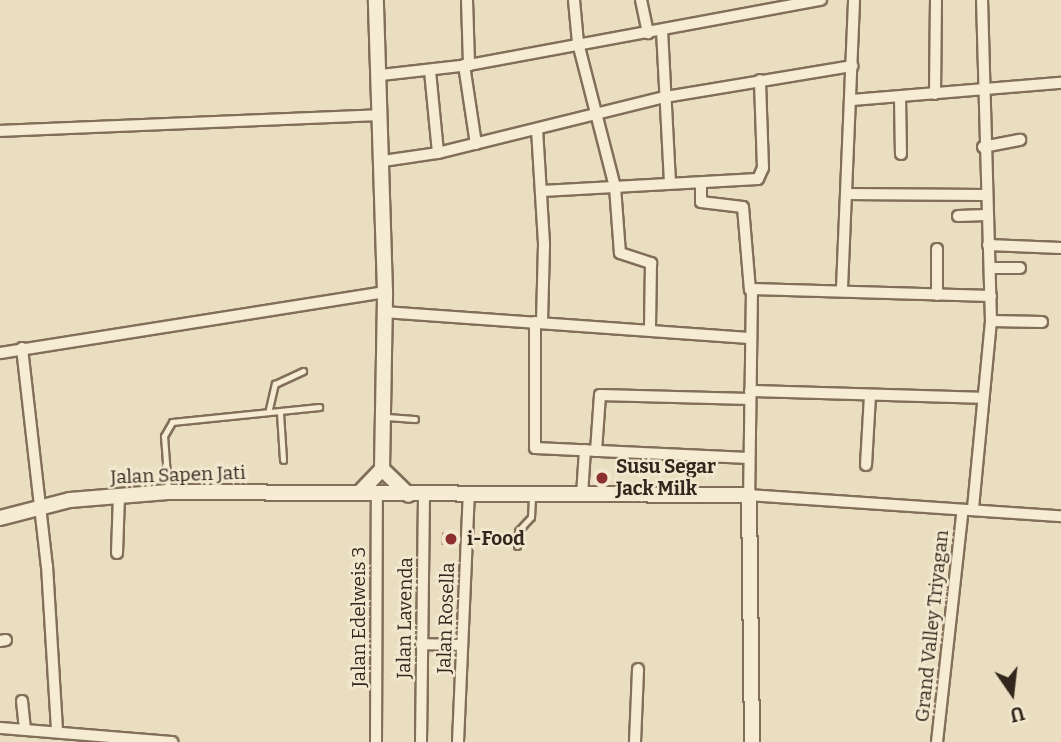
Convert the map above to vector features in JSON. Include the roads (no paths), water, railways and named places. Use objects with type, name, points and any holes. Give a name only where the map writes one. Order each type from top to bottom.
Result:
[{"type":"street","points":[[360,491],[382,468],[385,292],[381,75],[376,0]]},
{"type":"street","points":[[467,0],[467,65],[476,144]]},
{"type":"street","points":[[575,0],[578,43],[615,187],[620,254],[650,263],[650,330]]},
{"type":"street","points":[[641,0],[648,33]]},
{"type":"street","points":[[381,75],[467,65],[578,43],[648,33],[785,4],[821,0]]},
{"type":"street","points":[[842,288],[852,100],[854,0]]},
{"type":"street","points":[[935,94],[936,0]]},
{"type":"street","points":[[973,508],[991,321],[981,90],[982,0]]},
{"type":"street","points":[[662,30],[670,182]]},
{"type":"street","points":[[383,162],[438,153],[665,97],[852,66]]},
{"type":"street","points":[[430,71],[438,153]]},
{"type":"street","points":[[542,191],[670,182],[747,182],[762,175],[760,80]]},
{"type":"street","points":[[852,100],[1061,83]]},
{"type":"street","points":[[900,98],[901,155]]},
{"type":"street","points":[[0,131],[380,115]]},
{"type":"street","points":[[537,129],[542,191],[533,445],[749,458]]},
{"type":"street","points":[[983,147],[1020,140]]},
{"type":"street","points":[[701,183],[701,202],[743,207],[751,290],[749,495],[752,742]]},
{"type":"street","points":[[846,194],[984,195]]},
{"type":"street","points":[[958,216],[986,215]]},
{"type":"street","points":[[988,245],[1061,248]]},
{"type":"street","points":[[937,249],[937,295]]},
{"type":"street","points":[[990,268],[1020,268]]},
{"type":"street","points":[[751,290],[842,288],[991,296]]},
{"type":"street","points":[[0,354],[22,348],[385,292]]},
{"type":"street","points":[[385,312],[751,338]]},
{"type":"street","points":[[991,321],[1042,322]]},
{"type":"street","points":[[22,348],[41,507],[57,730]]},
{"type":"street","points":[[582,495],[600,395],[870,395],[984,398]]},
{"type":"street","points":[[866,466],[870,395]]},
{"type":"street","points":[[382,468],[417,495]]},
{"type":"street","name":"Jalan Sapen Jati","points":[[0,518],[41,507],[120,495],[168,492],[749,495]]},
{"type":"street","name":"Jalan Edelweis 3","points":[[376,742],[377,492]]},
{"type":"street","points":[[117,553],[120,495]]},
{"type":"street","name":"Jalan Lavenda","points":[[417,495],[421,742]]},
{"type":"street","name":"Jalan Rosella","points":[[458,742],[469,495]]},
{"type":"street","points":[[749,495],[1061,516]]},
{"type":"street","name":"Grand Valley Triyagan","points":[[937,742],[962,515]]},
{"type":"street","points":[[421,644],[463,645]]},
{"type":"street","points":[[635,742],[638,669]]},
{"type":"street","points":[[22,701],[25,729]]},
{"type":"street","points":[[0,728],[57,730],[172,742]]},
{"type":"lane","points":[[269,409],[275,384],[303,371]]},
{"type":"lane","points":[[168,492],[164,436],[169,424],[269,409],[280,413],[319,407]]},
{"type":"lane","points":[[280,413],[283,460]]},
{"type":"lane","points":[[383,417],[415,419]]},
{"type":"lane","points":[[517,545],[518,531],[531,517],[531,495]]},
{"type":"place","name":"Susu Segar Jack Milk","points":[[602,478]]},
{"type":"place","name":"i-Food","points":[[451,539]]}]
